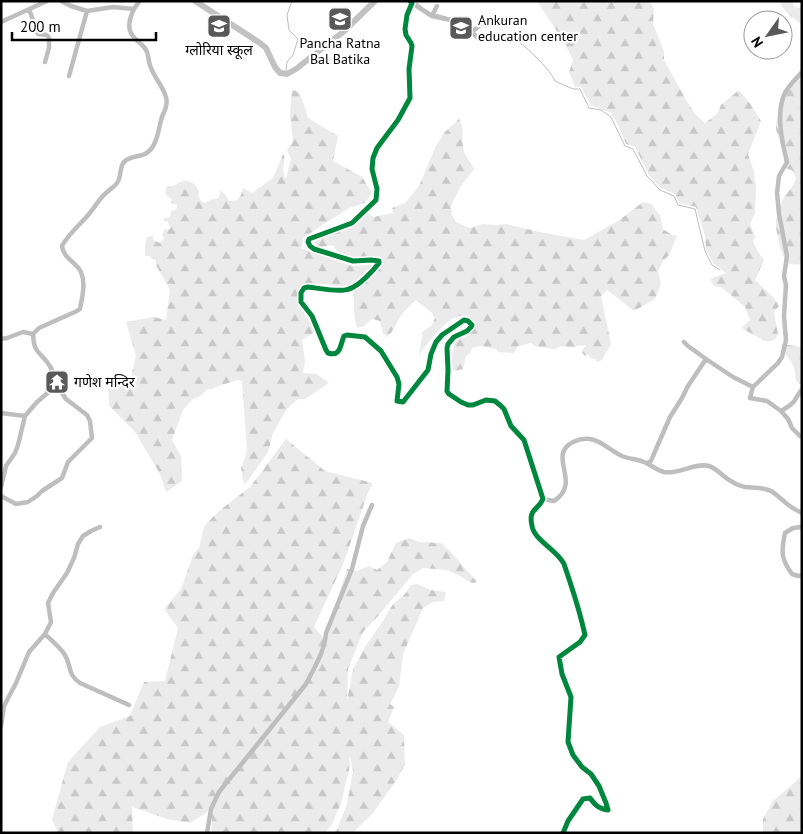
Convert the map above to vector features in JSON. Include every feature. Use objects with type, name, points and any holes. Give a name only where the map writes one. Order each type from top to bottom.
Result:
[{"type":"main road","points":[[195,1],[260,43],[266,48],[275,67],[283,74],[296,69],[343,32],[375,1]]},
{"type":"street","points":[[1,22],[47,1]]},
{"type":"street","points":[[62,1],[87,11],[112,7],[134,8]]},
{"type":"street","points":[[33,334],[39,328],[80,309],[84,286],[83,279],[80,270],[64,253],[62,246],[65,240],[87,217],[105,194],[116,184],[126,159],[147,153],[156,142],[167,104],[163,91],[151,69],[147,52],[130,32],[129,26],[134,8],[140,1]]},
{"type":"street","points":[[488,39],[478,38],[473,31],[460,22],[432,16],[411,2],[405,29],[412,46],[409,69],[410,98],[398,120],[377,148],[373,158],[372,169],[377,189],[376,200],[352,223],[309,239],[308,242],[314,249],[353,261],[371,260],[379,261],[379,263],[349,289],[304,288],[301,293],[301,302],[312,316],[328,353],[335,354],[338,352],[342,339],[347,335],[365,337],[377,346],[397,377],[399,384],[397,401],[403,402],[428,370],[436,342],[442,335],[464,320],[472,325],[471,328],[448,344],[446,391],[468,405],[486,400],[495,401],[504,409],[511,426],[524,440],[543,499],[531,515],[532,527],[537,536],[549,546],[563,563],[580,612],[585,635],[580,642],[559,657],[562,674],[570,697],[568,742],[573,755],[582,767],[591,774],[599,786],[608,810],[602,810],[590,798],[583,799],[568,821],[564,833]]},
{"type":"street","points":[[432,16],[436,8]]},
{"type":"street","points":[[28,9],[38,34],[47,35],[50,38],[45,62]]},
{"type":"street","points":[[69,76],[87,11]]},
{"type":"street","points":[[473,31],[482,23]]},
{"type":"street","points":[[800,436],[792,428],[788,419],[781,411],[767,401],[750,398],[753,387],[778,364],[782,357],[786,340],[784,316],[786,285],[784,276],[787,256],[777,193],[779,176],[787,162],[780,137],[781,111],[784,93],[802,72]]},
{"type":"street","points":[[1,339],[23,332],[33,334]]},
{"type":"street","points":[[1,496],[16,504],[28,502],[62,478],[68,462],[92,438],[90,421],[87,415],[66,399],[57,385],[54,373],[35,349],[33,334]]},
{"type":"street","points":[[684,342],[733,377],[753,387]]},
{"type":"street","points":[[646,463],[653,456],[670,417],[706,358]]},
{"type":"street","points":[[1,487],[6,466],[18,446],[25,416],[37,402],[57,385]]},
{"type":"street","points":[[781,411],[795,400],[797,394],[802,389]]},
{"type":"street","points":[[1,412],[25,416]]},
{"type":"street","points":[[543,499],[554,501],[563,492],[566,482],[562,461],[564,451],[575,442],[590,439],[599,441],[624,457],[646,463],[664,472],[708,466],[715,469],[725,478],[744,487],[770,490],[788,505],[802,513]]},
{"type":"street","points":[[207,833],[211,809],[219,792],[306,684],[316,666],[326,641],[326,633],[352,569],[372,505]]},
{"type":"street","points":[[1,726],[4,706],[29,652],[45,634],[51,622],[48,603],[67,573],[83,536],[100,526]]},
{"type":"street","points":[[802,527],[793,528],[785,533],[782,549],[785,564],[792,574],[802,575]]},
{"type":"street","points":[[45,634],[60,648],[66,657],[74,679],[80,684],[129,705]]},
{"type":"green space","points":[[537,1],[649,1],[654,8],[653,24],[664,51],[664,60],[695,114],[705,123],[717,114],[721,105],[739,90],[751,105],[761,121],[748,154],[754,172],[756,189],[755,213],[750,224],[755,237],[753,242],[764,260],[755,280],[774,298],[779,306],[774,312],[778,334],[775,340],[767,342],[743,329],[742,327],[750,320],[745,307],[721,287],[714,286],[710,279],[726,273],[713,263],[706,249],[705,236],[696,207],[679,203],[675,194],[661,188],[649,175],[635,147],[626,144],[611,113],[591,105],[581,87],[575,87],[569,72],[573,60],[564,42]]},
{"type":"green space","points":[[780,1],[793,1],[795,7],[802,8],[802,25],[793,18],[793,10],[785,10]]},
{"type":"green space","points":[[802,72],[802,265],[787,262],[779,244],[776,220],[781,203],[796,178],[792,170],[784,166],[784,157],[776,123],[780,101]]},
{"type":"green space","points":[[292,89],[300,93],[308,118],[338,136],[333,161],[362,177],[372,193],[365,203],[349,208],[304,237],[301,248],[352,266],[371,265],[372,267],[357,281],[346,287],[322,284],[307,284],[303,286],[299,296],[303,310],[315,332],[302,340],[305,361],[303,373],[317,374],[329,383],[305,399],[299,399],[294,402],[286,410],[273,433],[268,452],[247,482],[244,484],[241,468],[247,450],[242,381],[237,380],[206,390],[200,396],[193,399],[183,410],[172,440],[181,456],[182,481],[166,492],[160,474],[135,432],[109,406],[108,381],[130,381],[136,356],[126,322],[154,317],[166,320],[170,290],[156,265],[156,260],[146,256],[145,246],[147,237],[153,236],[153,240],[160,243],[164,238],[162,235],[165,228],[166,230],[171,228],[167,221],[165,222],[163,219],[170,217],[171,211],[176,210],[177,205],[171,203],[172,199],[165,193],[167,186],[183,181],[191,182],[197,187],[198,196],[204,203],[219,198],[220,190],[229,201],[237,200],[243,188],[252,193],[273,178],[284,152],[283,172],[286,179],[291,159],[287,150],[293,142],[290,115]]},
{"type":"green space","points":[[459,119],[462,126],[464,150],[474,169],[460,187],[451,206],[452,215],[456,222],[469,228],[483,224],[506,224],[584,240],[618,221],[643,202],[652,204],[660,215],[663,229],[677,236],[669,255],[663,261],[658,271],[661,284],[655,299],[634,311],[607,290],[601,296],[611,344],[602,360],[597,362],[595,359],[590,358],[588,354],[585,356],[581,352],[586,345],[573,348],[561,346],[554,350],[531,343],[518,346],[514,353],[498,352],[496,349],[480,346],[472,348],[471,352],[466,356],[463,369],[454,371],[452,363],[453,348],[459,336],[469,324],[468,316],[454,318],[447,323],[434,335],[419,354],[423,331],[432,325],[435,318],[432,313],[416,300],[402,315],[387,337],[383,333],[380,321],[372,319],[364,326],[357,328],[354,314],[353,289],[370,277],[382,260],[379,256],[353,258],[341,254],[333,245],[317,246],[315,239],[341,229],[344,231],[369,213],[373,217],[393,213],[392,208],[405,203],[419,186],[436,146],[444,133]]},
{"type":"green space","points":[[782,344],[802,347],[802,386],[796,380],[794,368],[782,349]]},
{"type":"green space","points":[[286,439],[325,471],[373,483],[344,562],[314,627],[323,637],[347,569],[357,571],[369,566],[377,570],[387,562],[396,543],[409,538],[419,542],[441,543],[477,582],[472,583],[447,570],[423,568],[413,574],[363,632],[348,669],[347,701],[353,669],[393,604],[405,594],[411,585],[417,584],[431,590],[446,592],[444,601],[433,602],[423,608],[403,654],[399,687],[390,704],[394,707],[388,722],[404,735],[405,764],[398,778],[373,813],[353,833],[334,833],[337,830],[347,804],[353,771],[350,756],[349,771],[342,801],[332,824],[325,833],[211,833],[212,806],[207,812],[190,823],[167,819],[132,807],[133,833],[58,833],[52,819],[68,762],[100,727],[130,716],[144,682],[165,681],[178,628],[164,609],[181,589],[193,555],[199,548],[204,527],[219,511],[250,487]]},
{"type":"green space","points":[[802,776],[802,833],[763,833],[763,819],[773,801]]},
{"type":"waterway","points":[[286,72],[287,62],[293,55],[298,39],[289,30],[287,15],[292,1]]},
{"type":"waterway","points":[[417,3],[421,6]]},
{"type":"waterway","points":[[436,14],[453,19]]},
{"type":"waterway","points":[[488,38],[510,40]]},
{"type":"waterway","points":[[516,41],[538,59],[555,81],[573,89],[580,89],[589,108],[601,110],[611,117],[625,146],[633,149],[647,176],[660,190],[674,196],[678,205],[695,209],[705,251],[712,265],[720,270]]},
{"type":"cycle path","points":[[410,1],[412,3],[407,15],[405,29],[412,46],[409,69],[410,98],[398,120],[377,148],[373,158],[372,169],[377,189],[376,200],[352,223],[309,239],[308,242],[314,249],[353,261],[371,260],[379,261],[379,263],[361,282],[349,289],[340,291],[304,288],[301,293],[301,302],[312,316],[328,353],[338,352],[344,336],[347,335],[365,337],[381,351],[397,377],[399,384],[397,401],[403,402],[428,370],[431,354],[436,342],[442,335],[464,320],[472,325],[467,331],[454,337],[448,344],[447,391],[468,405],[486,400],[495,401],[504,409],[511,426],[524,440],[543,499],[532,513],[532,526],[537,536],[564,564],[585,635],[580,642],[559,657],[562,674],[571,697],[568,742],[573,755],[582,767],[591,774],[599,786],[608,810],[602,809],[590,798],[583,799],[568,821],[563,833]]},
{"type":"place","name":"Pancha Ratna Bal Batika","points":[[340,19]]},
{"type":"place","name":"ग्लोरिया स्कूल","points":[[219,26]]},
{"type":"place","name":"Ankuran education center","points":[[461,28]]},
{"type":"place","name":"गणेश मन्दिर","points":[[57,382]]}]
